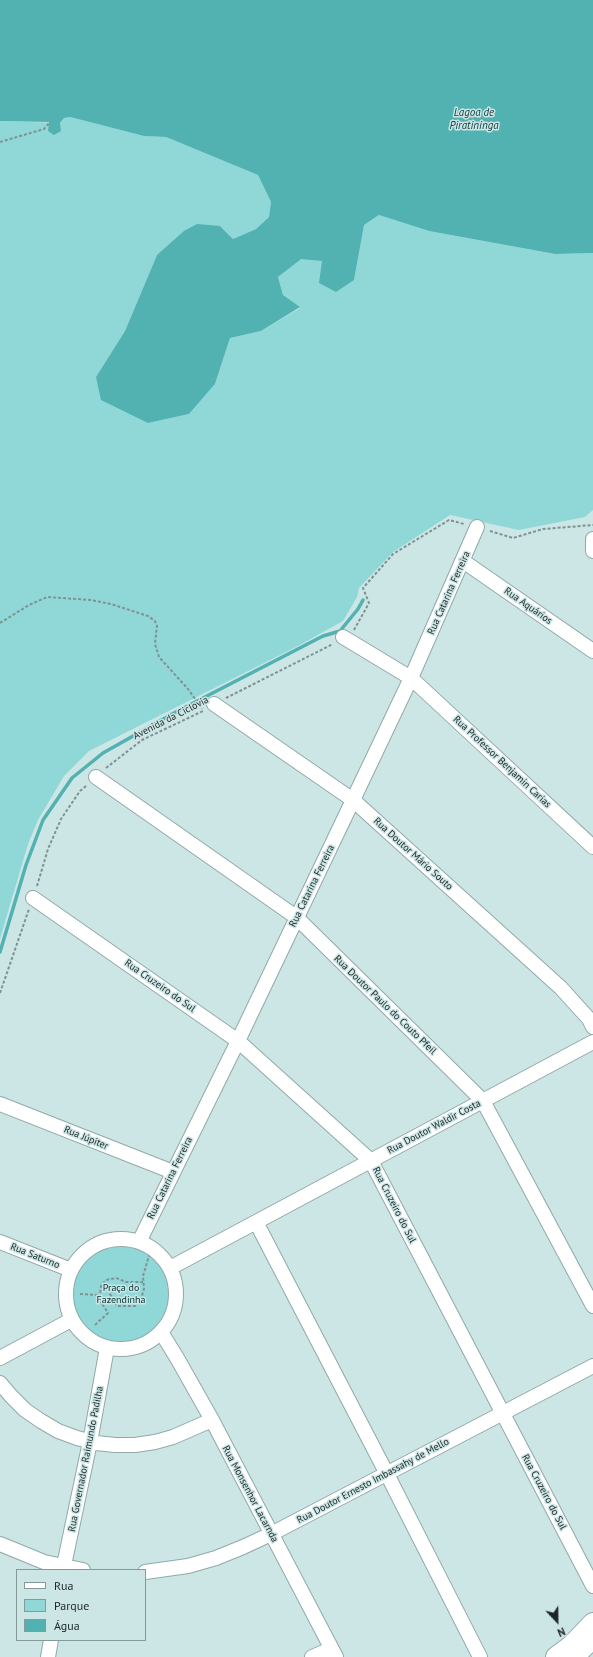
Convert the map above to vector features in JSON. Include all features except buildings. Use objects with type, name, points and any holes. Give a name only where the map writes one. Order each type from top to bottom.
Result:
[{"type":"main road","points":[[556,1657],[572,1645],[593,1623]]},
{"type":"street","name":"Rua Catarina Ferreira","points":[[145,1245],[173,1172],[238,1041],[353,800],[478,527]]},
{"type":"street","points":[[593,539],[593,550]]},
{"type":"street","name":"Rua Aquários","points":[[463,561],[593,651]]},
{"type":"street","name":"Rua Professor Benjamin Carias","points":[[343,638],[410,678],[593,847]]},
{"type":"street","name":"Rua Doutor Mário Souto","points":[[214,704],[353,800],[561,988],[589,1019],[593,1027]]},
{"type":"street","name":"Rua Doutor Paulo do Couto Pfeil","points":[[96,777],[296,917],[483,1101],[593,1306]]},
{"type":"street","name":"Rua Cruzeiro do Sul","points":[[33,898],[238,1041],[371,1161],[593,1586]]},
{"type":"street","name":"Rua Doutor Waldir Costa","points":[[170,1268],[593,1042]]},
{"type":"street","name":"Rua Júpiter","points":[[0,1104],[173,1172]]},
{"type":"street","points":[[256,1222],[480,1657]]},
{"type":"street","points":[[124,1239],[145,1245],[162,1257],[170,1268],[175,1284],[176,1302],[171,1318],[161,1332],[145,1344],[121,1349],[107,1348],[86,1338],[71,1320],[65,1299],[66,1284],[71,1270],[86,1251],[100,1243],[107,1240],[124,1239]]},
{"type":"street","name":"Rua Saturno","points":[[0,1242],[71,1270]]},
{"type":"street","points":[[0,1358],[71,1320]]},
{"type":"street","name":"Rua Monsenhor Lacarnda","points":[[161,1332],[178,1358],[212,1420],[333,1653]]},
{"type":"street","name":"Rua Governador Raimundo Padilha","points":[[64,1568],[90,1442],[107,1348]]},
{"type":"street","name":"Rua Doutor Ernesto Imbassahy de Mello","points":[[146,1572],[188,1566],[216,1558],[271,1534],[593,1366]]},
{"type":"street","points":[[0,1383],[25,1410],[41,1421],[58,1431],[90,1442],[115,1445],[135,1445],[154,1442],[174,1437],[212,1420]]},
{"type":"street","points":[[0,1544],[17,1552],[64,1568]]},
{"type":"street","points":[[48,1657],[51,1641]]},
{"type":"street","points":[[312,1657],[333,1653]]},
{"type":"lane","points":[[574,1657],[593,1640]]},
{"type":"lane","points":[[583,1657],[593,1648]]},
{"type":"path","points":[[0,142],[44,129],[50,122]]},
{"type":"path","name":"Avenida da Ciclovia","points":[[0,993],[33,898],[48,849],[61,819],[80,792],[108,766],[142,740],[190,719],[214,704],[353,633],[369,603],[363,588],[393,554],[449,520],[478,527]]},
{"type":"path","points":[[478,527],[513,538],[543,529],[593,525]]},
{"type":"path","points":[[0,623],[29,605],[47,597],[91,600],[141,613],[153,618],[155,621],[157,626],[155,644],[159,657],[188,689],[199,705]]},
{"type":"path","points":[[121,1290],[119,1288],[111,1290],[110,1294],[117,1306],[135,1306],[141,1299],[144,1289],[143,1276],[145,1245]]},
{"type":"path","points":[[95,1325],[108,1313],[101,1302],[100,1295],[101,1286],[106,1280],[116,1278],[126,1282],[143,1282]]},
{"type":"path","points":[[80,1294],[100,1295]]},
{"type":"green space","points":[[70,117],[144,136],[166,137],[258,175],[271,202],[269,217],[256,229],[233,239],[220,226],[157,255],[125,331],[96,377],[148,423],[189,414],[215,384],[230,338],[261,331],[300,308],[283,295],[278,277],[301,258],[322,261],[354,280],[364,225],[379,215],[429,231],[555,254],[593,253],[593,510],[585,517],[519,530],[450,515],[393,552],[359,588],[357,597],[343,621],[298,646],[89,751],[64,776],[38,820],[28,844],[0,939],[0,121],[60,123],[64,118]]},
{"type":"green space","name":"Praça do Fazendinha","points":[[121,1246],[140,1249],[155,1260],[166,1275],[169,1294],[166,1313],[155,1328],[140,1339],[121,1342],[102,1339],[87,1328],[76,1313],[73,1294],[76,1275],[87,1260],[102,1249]]},
{"type":"water","name":"Lagoa de Piratininga","points":[[0,0],[593,0],[593,253],[555,254],[429,231],[379,215],[364,225],[354,280],[336,292],[319,283],[322,261],[301,259],[278,277],[283,295],[300,307],[261,331],[230,338],[215,384],[189,414],[148,423],[101,400],[96,377],[125,331],[157,255],[184,231],[197,224],[220,226],[233,239],[256,229],[269,217],[271,202],[258,175],[166,137],[144,136],[70,117],[64,118],[60,123],[61,131],[54,135],[48,131],[49,122],[0,121]]},
{"type":"waterway","points":[[0,952],[26,865],[43,820],[72,778],[103,753],[174,713],[323,636],[340,631],[358,609],[363,600]]}]
